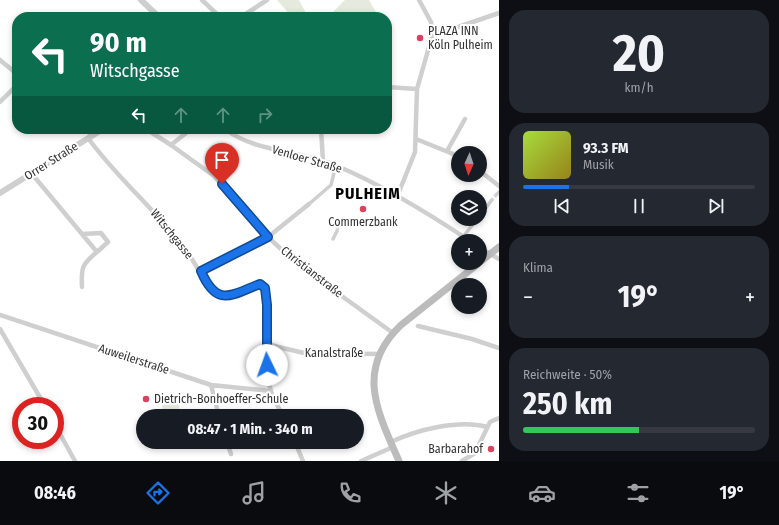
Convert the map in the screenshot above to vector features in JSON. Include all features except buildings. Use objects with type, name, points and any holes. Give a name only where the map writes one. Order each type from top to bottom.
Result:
[{"type":"main road","points":[[487,256],[499,247]]},
{"type":"main road","points":[[399,461],[378,412],[375,398],[375,366],[379,354],[393,333],[469,270]]},
{"type":"street","points":[[141,0],[154,12]]},
{"type":"street","points":[[202,0],[211,12]]},
{"type":"street","points":[[249,12],[267,0]]},
{"type":"street","points":[[397,197],[415,152],[417,89],[433,33],[431,22],[419,0]]},
{"type":"street","points":[[433,33],[458,27],[499,13]]},
{"type":"street","points":[[0,60],[12,70]]},
{"type":"street","points":[[392,87],[417,89]]},
{"type":"street","points":[[0,102],[12,90]]},
{"type":"street","points":[[447,151],[465,119]]},
{"type":"street","name":"Witschgasse","points":[[88,134],[117,175],[151,208],[185,248],[201,271],[206,282],[217,294],[222,296],[230,296],[260,284],[265,288],[267,305],[266,344]]},
{"type":"street","name":"Orrer Straße","points":[[0,193],[95,134]]},
{"type":"street","name":"Christianstraße","points":[[154,134],[214,176],[268,237],[296,263],[393,333]]},
{"type":"street","points":[[171,145],[185,134]]},
{"type":"street","name":"Venloer Straße","points":[[233,134],[259,145],[336,165],[397,197],[458,234]]},
{"type":"street","points":[[321,134],[323,161]]},
{"type":"street","points":[[416,139],[451,153]]},
{"type":"street","points":[[201,271],[220,260],[268,237],[331,185],[336,165]]},
{"type":"street","points":[[32,174],[97,252]]},
{"type":"street","points":[[487,177],[499,186]]},
{"type":"street","points":[[487,206],[491,201]]},
{"type":"street","points":[[465,234],[472,226]]},
{"type":"street","points":[[334,239],[337,231]]},
{"type":"street","points":[[82,234],[101,233],[108,242],[88,260],[82,269],[82,287]]},
{"type":"street","points":[[487,252],[499,259]]},
{"type":"street","name":"Auweilerstraße","points":[[0,315],[211,385],[271,391]]},
{"type":"street","points":[[418,326],[472,338],[499,348]]},
{"type":"street","points":[[0,329],[39,397]]},
{"type":"street","points":[[266,344],[271,391],[280,409]]},
{"type":"street","name":"Kanalstraße","points":[[266,344],[304,353],[379,354]]},
{"type":"street","points":[[211,385],[217,409]]},
{"type":"street","points":[[462,461],[475,453],[490,422],[499,418]]},
{"type":"street","points":[[361,461],[404,436],[442,426],[479,425],[487,427]]},
{"type":"street","points":[[64,441],[75,461]]},
{"type":"street","points":[[229,449],[231,454]]},
{"type":"street","points":[[298,449],[303,461]]},
{"type":"shaded area","points":[[277,0],[299,0],[305,12],[288,12]]},
{"type":"shaded area","points":[[345,0],[369,0],[376,12],[333,12]]},
{"type":"shaded area","points":[[179,402],[180,409],[162,409],[162,404]]},
{"type":"tunnel","points":[[491,201],[497,194]]},
{"type":"tunnel","points":[[337,231],[340,220]]},
{"type":"place","name":"PLAZA INN Köln Pulheim","points":[[420,38]]},
{"type":"place","name":"Commerzbank","points":[[363,209]]},
{"type":"place","name":"Dietrich-Bonhoeffer-Schule","points":[[146,399]]},
{"type":"place","name":"Barbarahof","points":[[491,449]]},
{"type":"district","name":"PULHEIM","points":[[368,193]]},
{"type":"route","points":[[222,184],[268,237],[258,240],[201,271],[206,282],[217,294],[222,296],[230,296],[260,284],[263,285],[265,288],[267,305],[267,365]]}]
